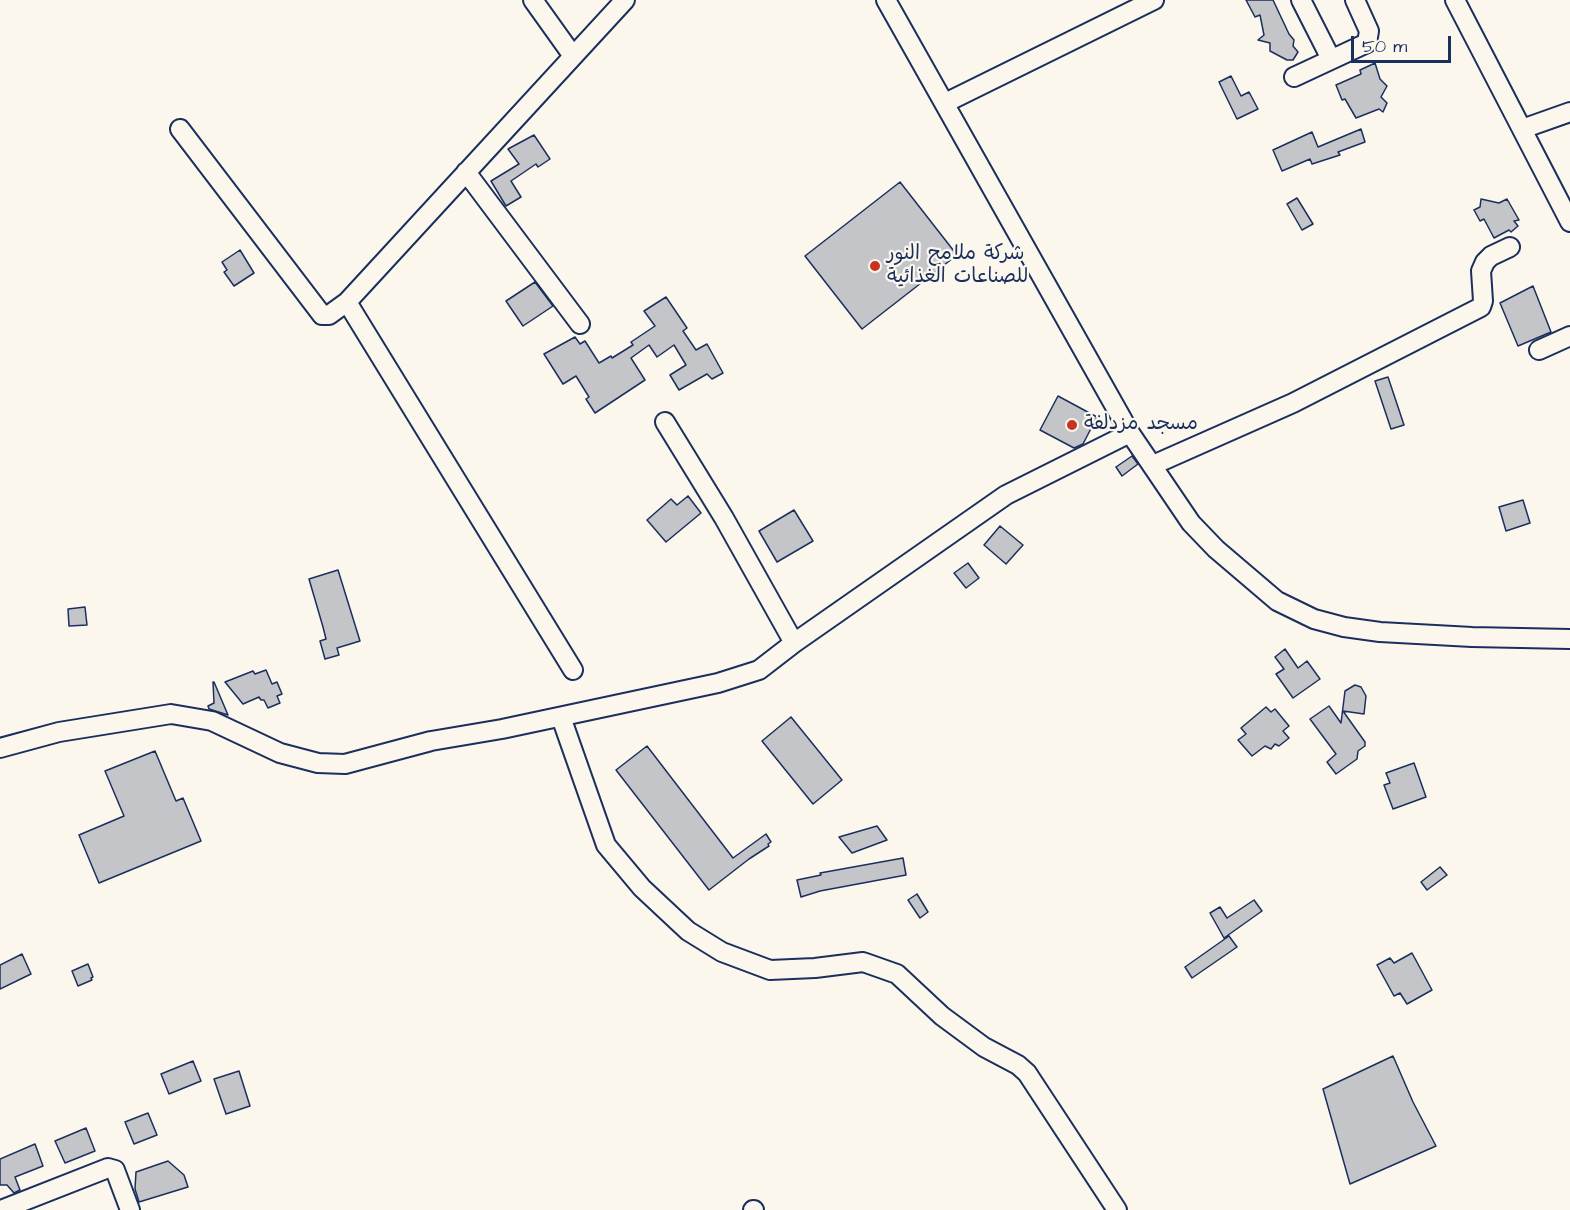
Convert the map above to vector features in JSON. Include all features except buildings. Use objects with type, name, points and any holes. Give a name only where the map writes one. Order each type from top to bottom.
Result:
[{"type":"street","points":[[533,0],[573,56]]},
{"type":"street","points":[[180,129],[322,315],[329,315],[347,302],[625,0]]},
{"type":"street","points":[[886,0],[1130,433],[1191,523],[1216,549],[1277,601],[1314,619],[1344,627],[1380,632],[1472,637],[1570,639]]},
{"type":"street","points":[[945,103],[1154,0]]},
{"type":"street","points":[[1301,0],[1331,59]]},
{"type":"street","points":[[1294,77],[1367,43],[1369,31],[1355,0]]},
{"type":"street","points":[[1455,0],[1570,222]]},
{"type":"street","points":[[1522,129],[1570,112]]},
{"type":"street","points":[[466,172],[580,324]]},
{"type":"street","points":[[1153,465],[1293,403],[1480,307],[1483,301],[1480,271],[1491,256],[1510,247]]},
{"type":"street","points":[[347,302],[573,670]]},
{"type":"street","points":[[1539,350],[1570,336]]},
{"type":"street","points":[[665,422],[724,518],[794,643]]},
{"type":"street","points":[[0,748],[59,732],[171,714],[212,721],[280,753],[318,763],[345,764],[430,741],[561,717],[740,677],[759,670],[1006,495],[1130,433]]},
{"type":"street","points":[[561,717],[606,845],[642,888],[688,931],[722,952],[770,970],[863,962],[897,974],[942,1016],[984,1047],[1018,1065],[1028,1073],[1117,1210]]},
{"type":"street","points":[[1,1210],[108,1168],[115,1170],[130,1210]]},
{"type":"place","name":"شركة ملامح النور للصناعات الغذائية","points":[[875,266]]},
{"type":"place","name":"مسجد مزدلفة","points":[[1072,425]]}]
